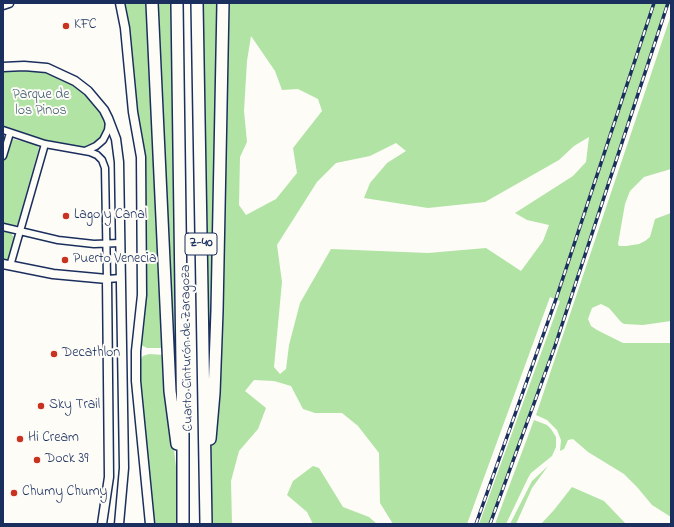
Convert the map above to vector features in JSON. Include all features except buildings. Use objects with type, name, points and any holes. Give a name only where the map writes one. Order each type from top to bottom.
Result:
[{"type":"highway","name":"Cuarto Cinturón de Zaragoza","points":[[176,3],[183,524]]},
{"type":"highway","name":"Cuarto Cinturón de Zaragoza","points":[[197,3],[206,524]]},
{"type":"highway","points":[[205,485],[209,465],[217,311],[223,3]]},
{"type":"highway","points":[[151,6],[170,391],[176,434],[178,469],[183,480]]},
{"type":"street","points":[[3,5],[9,3]]},
{"type":"street","points":[[120,3],[125,28],[133,112],[141,157],[142,295],[136,351],[136,382],[150,524]]},
{"type":"street","points":[[3,68],[20,66],[38,67],[50,69],[69,78],[88,90],[98,102],[108,118],[116,139],[119,162],[124,468],[119,524]]},
{"type":"street","points":[[85,151],[96,146],[104,138],[109,127],[108,118]]},
{"type":"street","points":[[3,130],[45,144],[85,151],[97,155],[104,164],[107,244],[109,476],[102,524]]},
{"type":"street","points":[[3,156],[10,133]]},
{"type":"street","points":[[45,144],[19,232],[7,265],[53,274],[107,279],[121,278]]},
{"type":"street","points":[[3,227],[58,240],[94,244],[120,243]]},
{"type":"green space","points":[[124,3],[146,3],[152,12],[152,3],[177,3],[182,349],[147,348],[141,345],[142,166],[132,102],[129,23]]},
{"type":"green space","points":[[197,3],[668,3],[555,346],[490,524],[479,524],[560,301],[550,297],[467,524],[393,524],[380,503],[379,453],[358,426],[342,413],[315,413],[303,409],[291,386],[274,381],[254,380],[245,391],[266,408],[258,429],[239,451],[231,481],[232,524],[206,524],[214,350],[203,349]],"holes":[[[251,36],[275,71],[282,90],[298,89],[318,99],[322,111],[293,148],[297,173],[276,199],[246,215],[239,205],[240,157],[247,142],[244,111],[247,61]],[[589,137],[586,162],[573,176],[515,213],[527,220],[549,225],[543,241],[521,271],[486,248],[428,253],[331,249],[300,303],[289,345],[286,369],[280,374],[274,367],[282,282],[277,245],[317,182],[336,163],[370,156],[396,143],[406,151],[387,163],[370,183],[364,198],[428,208],[485,202],[559,160],[574,146]]]},
{"type":"green space","points":[[671,15],[671,169],[644,177],[630,191],[625,204],[618,244],[619,246],[626,246],[639,244],[645,241],[650,237],[655,219],[671,213],[671,321],[643,325],[624,324],[609,308],[601,304],[592,308],[588,319],[591,326],[623,343],[671,343],[671,517],[652,505],[624,474],[588,452],[573,439],[568,440],[564,449],[560,451],[561,440],[557,430],[547,420],[536,415]]},
{"type":"green space","name":"Parque de los Pinos","points":[[8,68],[48,71],[77,85],[102,111],[107,125],[104,137],[89,147],[83,148],[44,141],[3,128],[3,70]]},
{"type":"green space","name":"Parque de los Pinos","points":[[12,139],[36,144],[39,148],[16,226],[3,224],[3,163]]},
{"type":"green space","points":[[3,230],[11,233],[14,237],[9,258],[5,262],[3,262]]},
{"type":"green space","points":[[149,354],[164,355],[183,524],[153,524],[139,385],[139,362],[143,356]]},
{"type":"green space","points":[[534,420],[547,425],[551,429],[556,437],[556,447],[552,456],[531,473],[506,524],[495,524]]},
{"type":"green space","points":[[313,466],[319,468],[343,507],[369,517],[377,524],[313,524],[307,512],[287,495],[293,481]]},
{"type":"green space","points":[[548,466],[532,488],[516,524],[510,524],[532,481]]},
{"type":"green space","points":[[572,487],[604,501],[626,524],[541,524]]},
{"type":"railway","points":[[476,524],[556,299],[654,3]]},
{"type":"railway","points":[[490,524],[555,346],[668,3]]},
{"type":"place","name":"KFC","points":[[66,26]]},
{"type":"place","name":"Lago y Canal","points":[[66,216]]},
{"type":"place","name":"Puerto Venecia","points":[[65,260]]},
{"type":"place","name":"Decathlon","points":[[54,354]]},
{"type":"place","name":"Sky Trail","points":[[41,406]]},
{"type":"place","name":"Hi Cream","points":[[20,439]]},
{"type":"place","name":"Dock 39","points":[[37,460]]},
{"type":"place","name":"Chumy Chumy","points":[[14,493]]}]
